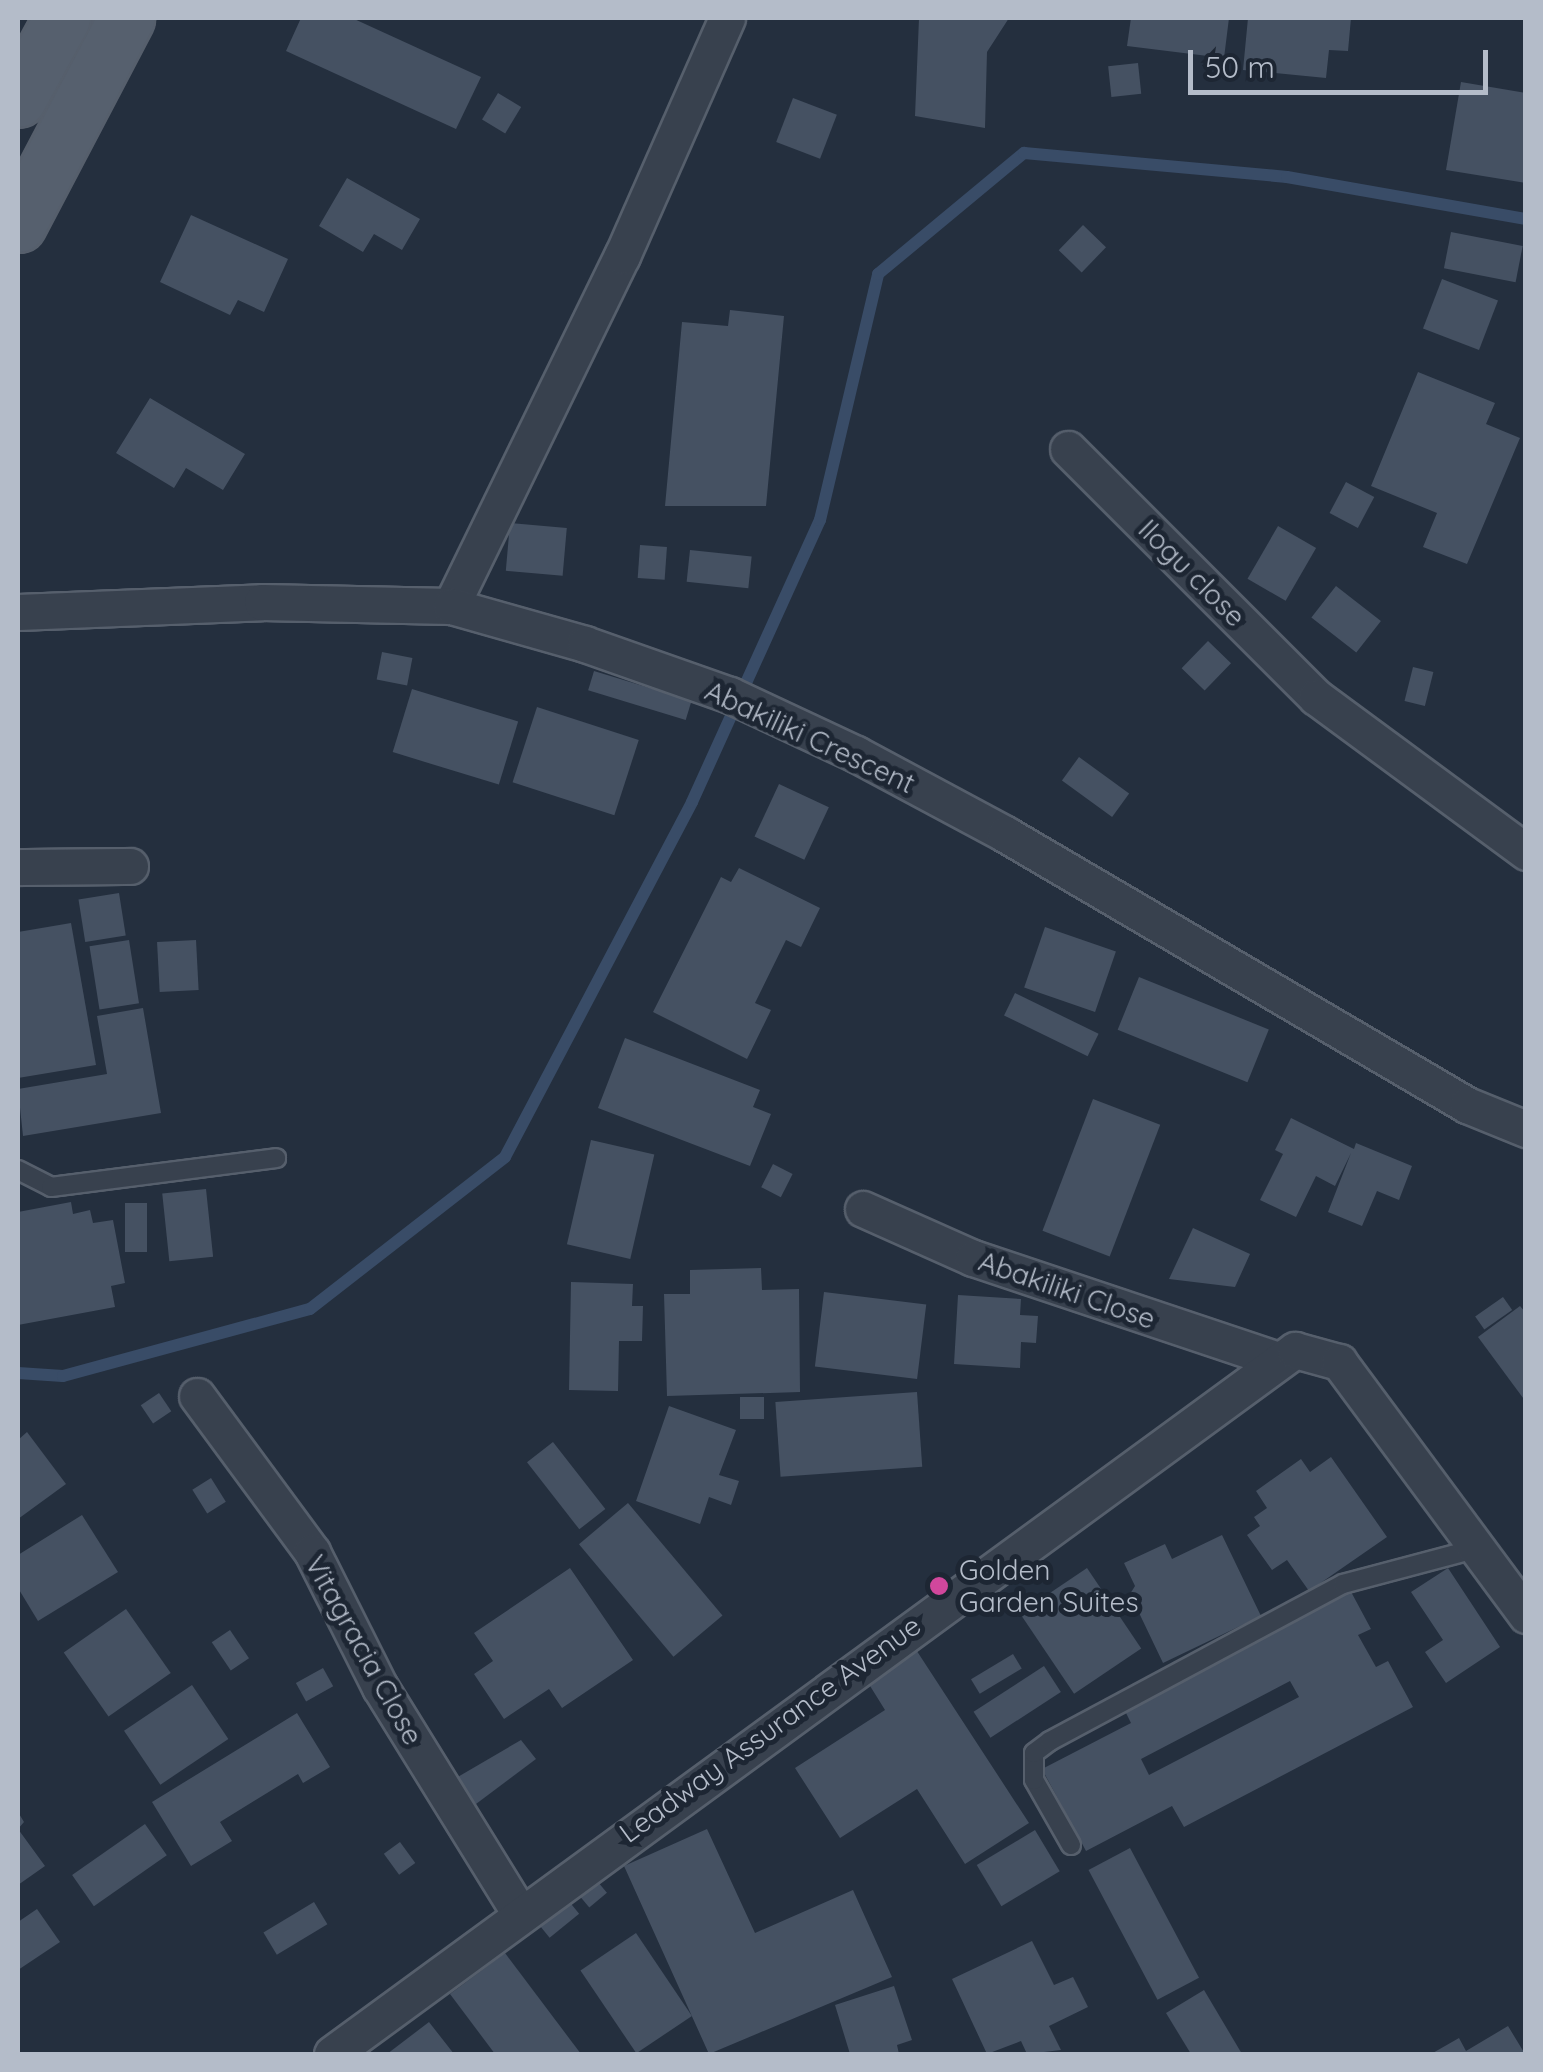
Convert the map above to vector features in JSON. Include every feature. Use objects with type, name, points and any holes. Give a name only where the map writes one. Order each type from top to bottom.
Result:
[{"type":"main road","points":[[18,99],[62,18]]},
{"type":"main road","points":[[18,224],[126,18]]},
{"type":"street","points":[[451,606],[622,256],[727,18]]},
{"type":"street","name":"Ilogu close","points":[[1068,449],[1316,697],[1526,852]]},
{"type":"street","name":"Abakiliki Crescent","points":[[18,612],[262,602],[451,606],[730,695],[1005,834],[1467,1105],[1526,1129]]},
{"type":"street","points":[[18,867],[130,866]]},
{"type":"street","name":"Abakiliki Close","points":[[863,1208],[973,1258],[1275,1359]]},
{"type":"street","name":"Leadway Assurance Avenue","points":[[332,2054],[1275,1359],[1313,1352],[1339,1362],[1478,1548]]},
{"type":"street","name":"Vitagracia Close","points":[[198,1396],[312,1552],[380,1686],[520,1912]]},
{"type":"street","points":[[1478,1548],[1526,1615]]},
{"type":"lane","points":[[18,1170],[51,1187],[276,1158]]},
{"type":"lane","points":[[1071,1845],[1034,1780],[1034,1753],[1050,1741],[1343,1584],[1478,1548]]},
{"type":"building","points":[[301,18],[352,18],[481,77],[456,129],[286,51]]},
{"type":"building","points":[[919,18],[1009,18],[987,52],[985,128],[915,116]]},
{"type":"building","points":[[1131,18],[1229,18],[1224,58],[1127,46]]},
{"type":"building","points":[[1248,18],[1351,18],[1348,51],[1329,50],[1326,78],[1243,70]]},
{"type":"building","points":[[1138,63],[1141,94],[1111,97],[1108,66]]},
{"type":"building","points":[[1461,82],[1526,93],[1526,183],[1446,170]]},
{"type":"building","points":[[498,93],[521,107],[505,133],[482,120]]},
{"type":"building","points":[[793,98],[837,115],[820,159],[776,142]]},
{"type":"building","points":[[347,178],[420,219],[402,250],[374,234],[363,252],[319,226]]},
{"type":"building","points":[[191,215],[288,259],[264,312],[238,300],[230,315],[160,282]]},
{"type":"building","points":[[1083,225],[1106,247],[1082,272],[1059,250]]},
{"type":"building","points":[[1451,232],[1523,246],[1516,282],[1444,268]]},
{"type":"building","points":[[1442,279],[1498,301],[1479,350],[1423,328]]},
{"type":"building","points":[[730,310],[784,316],[766,506],[665,506],[682,322],[728,326]]},
{"type":"building","points":[[1418,372],[1495,403],[1486,424],[1520,438],[1467,564],[1423,547],[1437,513],[1371,486]]},
{"type":"building","points":[[150,398],[245,454],[223,490],[186,468],[174,488],[116,453]]},
{"type":"building","points":[[1346,482],[1374,497],[1358,528],[1330,513]]},
{"type":"building","points":[[510,523],[567,528],[563,576],[506,571]]},
{"type":"building","points":[[1278,526],[1316,548],[1286,601],[1248,579]]},
{"type":"building","points":[[640,545],[667,547],[665,580],[638,578]]},
{"type":"building","points":[[690,550],[752,556],[748,588],[687,582]]},
{"type":"building","points":[[1336,586],[1381,621],[1356,653],[1311,618]]},
{"type":"building","points":[[1208,641],[1231,663],[1205,691],[1182,668]]},
{"type":"building","points":[[382,652],[412,658],[407,685],[377,679]]},
{"type":"building","points":[[1413,667],[1433,672],[1425,706],[1405,701]]},
{"type":"building","points":[[594,671],[692,701],[686,720],[588,690]]},
{"type":"building","points":[[412,689],[518,721],[499,785],[393,752]]},
{"type":"building","points":[[537,707],[639,740],[614,815],[513,782]]},
{"type":"building","points":[[1079,757],[1129,793],[1112,817],[1062,780]]},
{"type":"building","points":[[779,784],[829,807],[804,860],[754,837]]},
{"type":"building","points":[[739,868],[820,908],[801,947],[786,940],[755,1003],[771,1010],[747,1059],[653,1012],[721,877],[731,882]]},
{"type":"building","points":[[119,893],[126,935],[85,942],[79,899]]},
{"type":"building","points":[[71,923],[96,1065],[18,1078],[18,932]]},
{"type":"building","points":[[1045,927],[1116,951],[1095,1012],[1024,988]]},
{"type":"building","points":[[129,940],[139,1003],[100,1009],[89,946]]},
{"type":"building","points":[[196,940],[199,990],[160,992],[157,942]]},
{"type":"building","points":[[1139,977],[1269,1029],[1247,1082],[1118,1030]]},
{"type":"building","points":[[1015,993],[1099,1034],[1088,1056],[1004,1015]]},
{"type":"building","points":[[143,1008],[161,1113],[23,1136],[18,1089],[107,1074],[97,1016]]},
{"type":"building","points":[[625,1038],[760,1090],[753,1107],[771,1114],[750,1166],[598,1108]]},
{"type":"building","points":[[1093,1099],[1160,1125],[1110,1256],[1042,1231]]},
{"type":"building","points":[[1291,1118],[1354,1149],[1356,1143],[1412,1166],[1399,1200],[1377,1191],[1362,1226],[1328,1212],[1351,1153],[1335,1186],[1316,1176],[1296,1217],[1260,1200],[1283,1154],[1275,1150]]},
{"type":"building","points":[[591,1140],[654,1155],[630,1259],[567,1244]]},
{"type":"building","points":[[773,1164],[793,1174],[781,1197],[761,1187]]},
{"type":"building","points":[[206,1189],[213,1257],[169,1261],[162,1194]]},
{"type":"building","points":[[71,1202],[73,1214],[90,1210],[93,1223],[113,1220],[125,1283],[111,1286],[115,1307],[18,1325],[18,1212]]},
{"type":"building","points":[[125,1203],[147,1203],[147,1252],[125,1252]]},
{"type":"building","points":[[1193,1228],[1250,1254],[1235,1287],[1169,1279]]},
{"type":"building","points":[[761,1268],[762,1290],[799,1289],[800,1392],[667,1396],[664,1294],[690,1294],[690,1270]]},
{"type":"building","points":[[571,1282],[633,1284],[632,1306],[643,1306],[642,1341],[619,1341],[618,1391],[569,1390]]},
{"type":"building","points":[[824,1292],[926,1305],[917,1379],[815,1366]]},
{"type":"building","points":[[958,1295],[1021,1299],[1020,1315],[1038,1316],[1036,1343],[1021,1342],[1020,1368],[954,1364]]},
{"type":"building","points":[[1503,1297],[1512,1310],[1484,1330],[1475,1317]]},
{"type":"building","points":[[1520,1306],[1526,1313],[1526,1402],[1478,1337]]},
{"type":"building","points":[[917,1392],[922,1467],[781,1477],[775,1402]]},
{"type":"building","points":[[159,1393],[171,1411],[153,1424],[141,1405]]},
{"type":"building","points":[[740,1397],[764,1397],[764,1419],[740,1419]]},
{"type":"building","points":[[669,1406],[736,1430],[719,1475],[739,1481],[731,1505],[709,1497],[700,1524],[636,1501]]},
{"type":"building","points":[[27,1432],[66,1484],[18,1519],[18,1440]]},
{"type":"building","points":[[553,1442],[605,1509],[579,1529],[527,1462]]},
{"type":"building","points":[[1331,1457],[1387,1537],[1309,1591],[1287,1560],[1272,1570],[1247,1535],[1260,1526],[1254,1517],[1267,1508],[1256,1491],[1301,1459],[1310,1472]]},
{"type":"building","points":[[211,1478],[226,1502],[207,1513],[192,1490]]},
{"type":"building","points":[[628,1503],[722,1616],[673,1657],[579,1544]]},
{"type":"building","points":[[82,1515],[118,1572],[38,1621],[18,1588],[18,1555]]},
{"type":"building","points":[[1222,1535],[1261,1616],[1163,1663],[1130,1594],[1135,1586],[1124,1563],[1165,1544],[1172,1559]]},
{"type":"building","points":[[570,1568],[633,1660],[562,1708],[549,1689],[504,1719],[474,1674],[493,1661],[474,1633]]},
{"type":"building","points":[[1087,1568],[1141,1648],[1074,1694],[1020,1613]]},
{"type":"building","points":[[1448,1568],[1500,1647],[1446,1683],[1425,1652],[1443,1640],[1411,1592]]},
{"type":"building","points":[[1349,1588],[1371,1629],[1358,1635],[1376,1667],[1388,1661],[1413,1707],[1184,1827],[1172,1806],[1086,1851],[1042,1769],[1131,1723],[1123,1707]],"holes":[[[1290,1681],[1299,1697],[1149,1775],[1141,1759]]]},
{"type":"building","points":[[126,1609],[171,1673],[108,1716],[64,1653]]},
{"type":"building","points":[[230,1630],[249,1658],[231,1670],[212,1642]]},
{"type":"building","points":[[911,1642],[1029,1823],[965,1864],[917,1789],[840,1838],[795,1768],[885,1710],[862,1673]]},
{"type":"building","points":[[1013,1654],[1022,1669],[980,1694],[971,1679]]},
{"type":"building","points":[[1044,1666],[1061,1692],[990,1738],[974,1712]]},
{"type":"building","points":[[323,1668],[333,1686],[306,1701],[296,1683]]},
{"type":"building","points":[[192,1685],[228,1739],[160,1785],[124,1731]]},
{"type":"building","points":[[297,1713],[330,1767],[303,1783],[298,1774],[220,1822],[232,1841],[191,1866],[152,1802]]},
{"type":"building","points":[[521,1740],[536,1759],[476,1804],[456,1778]]},
{"type":"building","points":[[145,1824],[167,1855],[94,1906],[72,1875]]},
{"type":"building","points":[[18,1829],[45,1866],[18,1885]]},
{"type":"building","points":[[707,1829],[755,1933],[853,1890],[892,1977],[709,2054],[624,1866]]},
{"type":"building","points":[[1035,1830],[1060,1871],[1001,1906],[977,1865]]},
{"type":"building","points":[[400,1842],[415,1863],[399,1875],[384,1854]]},
{"type":"building","points":[[1130,1848],[1199,1978],[1158,2000],[1089,1870]]},
{"type":"building","points":[[587,1869],[607,1893],[589,1908],[569,1884]]},
{"type":"building","points":[[559,1889],[579,1914],[550,1938],[529,1913]]},
{"type":"building","points":[[314,1902],[327,1924],[277,1955],[263,1932]]},
{"type":"building","points":[[37,1909],[60,1942],[18,1970],[18,1922]]},
{"type":"building","points":[[636,1933],[692,2016],[636,2053],[580,1970]]},
{"type":"building","points":[[1032,1941],[1054,1985],[1073,1977],[1088,2007],[1049,2026],[1061,2050],[1027,2054],[1021,2041],[987,2054],[952,1979]]},
{"type":"building","points":[[505,1953],[581,2054],[495,2054],[450,1994]]},
{"type":"building","points":[[894,1986],[912,2040],[897,2045],[899,2054],[850,2054],[835,2005]]},
{"type":"building","points":[[1204,1990],[1242,2054],[1191,2054],[1166,2013]]},
{"type":"building","points":[[429,2022],[454,2054],[387,2054]]},
{"type":"building","points":[[1508,2026],[1525,2054],[1431,2054],[1459,2038],[1466,2051]]},
{"type":"waterway","points":[[18,1373],[63,1376],[310,1309],[505,1157],[692,802],[820,520],[878,274],[1024,153],[1287,177],[1526,219]]},
{"type":"place","name":"Golden Garden Suites","points":[[939,1586]]}]
